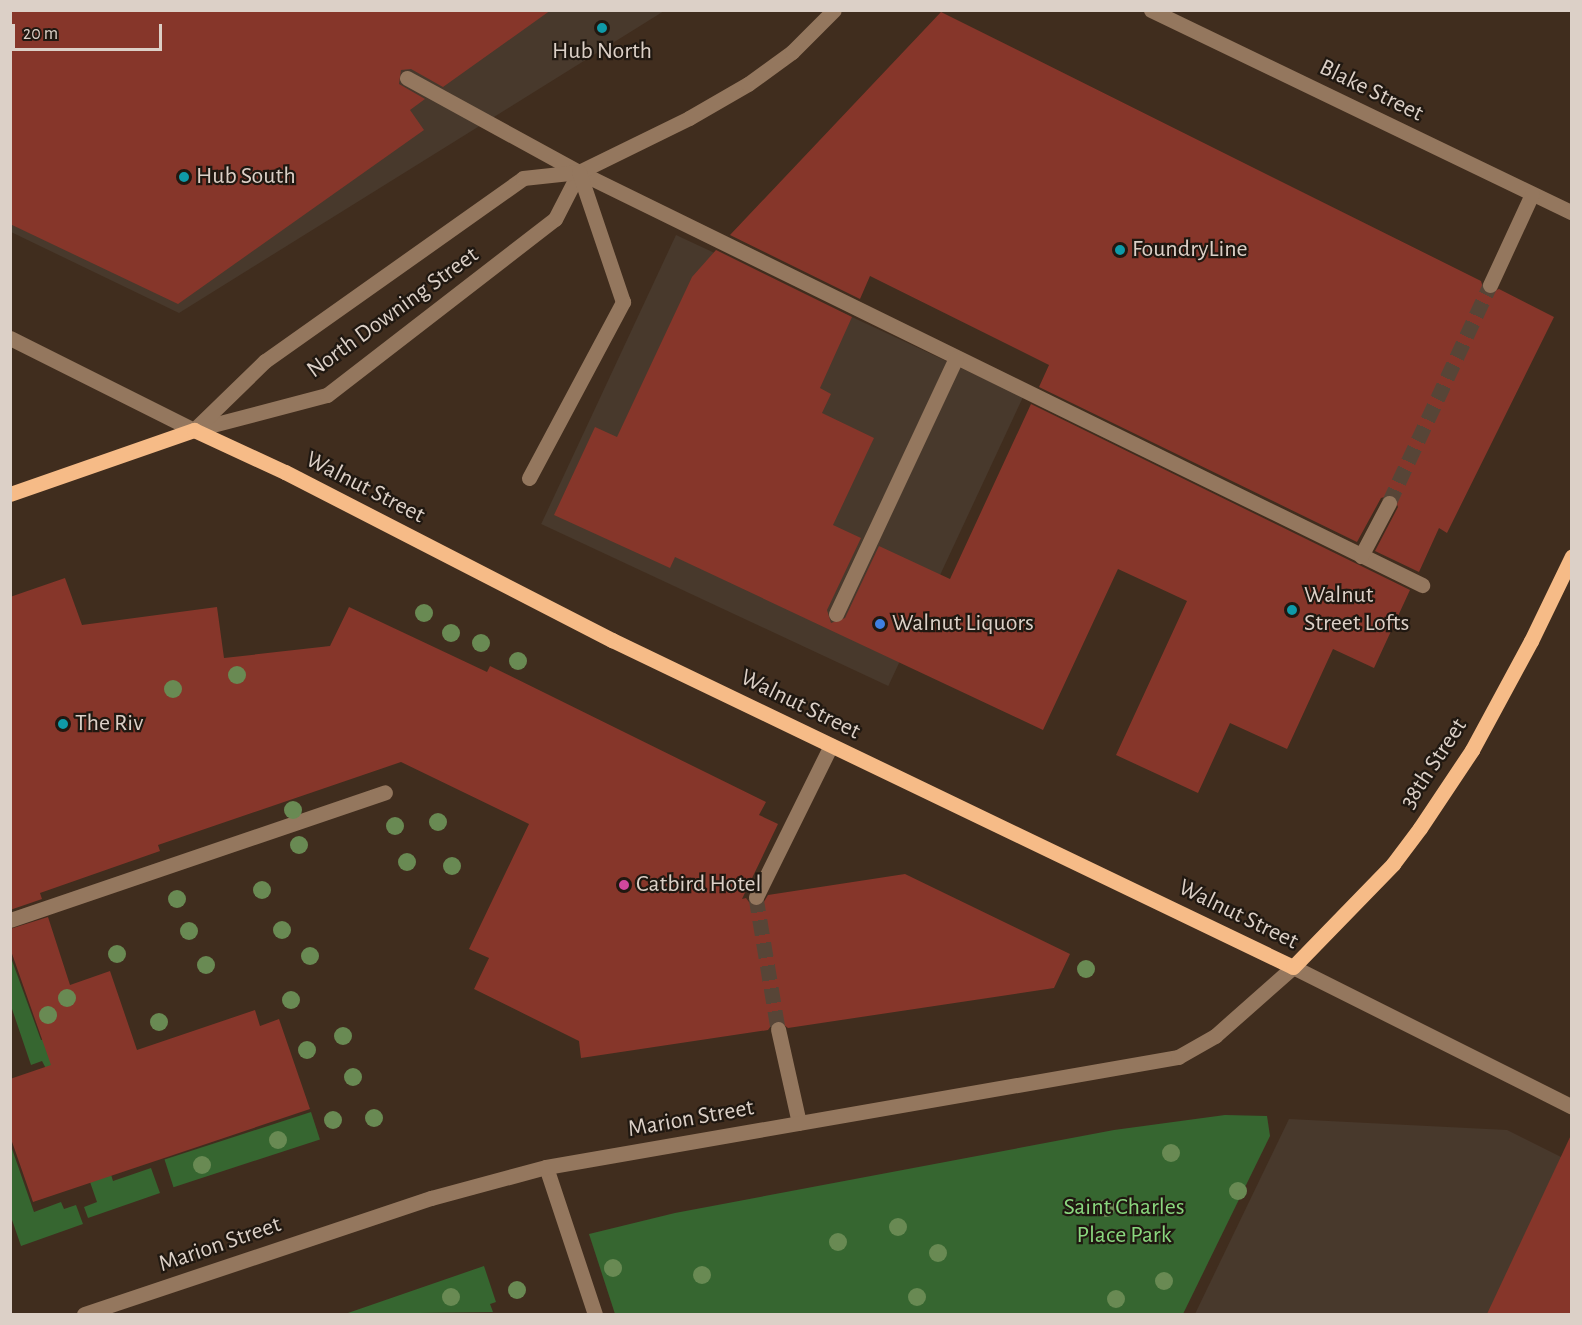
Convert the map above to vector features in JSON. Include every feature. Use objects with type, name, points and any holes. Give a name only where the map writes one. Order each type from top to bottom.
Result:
[{"type":"main road","name":"North Downing Street","points":[[10,494],[195,430]]},
{"type":"main road","name":"Walnut Street","points":[[195,430],[831,745],[1293,967]]},
{"type":"main road","name":"38th Street","points":[[1293,967],[1393,864],[1436,804],[1503,693],[1572,556]]},
{"type":"street","name":"North Downing Street","points":[[195,430],[265,361],[523,178],[579,172],[748,84],[792,52],[834,10]]},
{"type":"street","name":"Blake Street","points":[[1151,10],[1572,213]]},
{"type":"street","points":[[407,78],[579,172],[1422,585]]},
{"type":"street","name":"North Downing Street","points":[[195,430],[327,395],[555,219],[579,172]]},
{"type":"street","points":[[529,478],[623,302],[579,172]]},
{"type":"street","points":[[1490,285],[1532,194]]},
{"type":"street","name":"Walnut Street","points":[[10,338],[195,430]]},
{"type":"street","points":[[836,614],[956,358]]},
{"type":"street","points":[[1361,556],[1389,503]]},
{"type":"street","points":[[756,897],[831,745]]},
{"type":"street","points":[[10,920],[385,792]]},
{"type":"street","name":"Walnut Street","points":[[1293,967],[1572,1107]]},
{"type":"street","name":"Marion Street","points":[[84,1314],[431,1198],[546,1167],[1178,1058],[1215,1036],[1293,967]]},
{"type":"street","points":[[778,1029],[800,1123]]},
{"type":"street","points":[[546,1167],[595,1314]]},
{"type":"shaded area","name":"Hub South","points":[[10,11],[664,11],[179,313],[11,232]]},
{"type":"shaded area","points":[[676,235],[1023,397],[888,686],[541,524]]},
{"type":"shaded area","points":[[1289,1119],[1507,1130],[1571,1162],[1571,1314],[1195,1314]]},
{"type":"green space","points":[[10,955],[41,1040],[67,1032],[113,1181],[151,1168],[160,1193],[88,1218],[84,1207],[97,1202],[59,1093],[42,1061],[31,1065],[11,1006]]},
{"type":"green space","points":[[311,1112],[320,1140],[173,1187],[165,1160]]},
{"type":"green space","name":"Saint Charles Place Park","points":[[1225,1115],[1267,1116],[1270,1136],[1183,1314],[615,1314],[589,1234],[675,1213],[1114,1130]]},
{"type":"green space","points":[[11,1146],[34,1212],[61,1202],[64,1209],[76,1205],[83,1224],[21,1246],[11,1217]]},
{"type":"green space","points":[[484,1266],[496,1302],[490,1304],[493,1312],[345,1314]]},
{"type":"building","name":"Hub South","points":[[10,10],[551,10],[443,87],[411,69],[401,70],[399,84],[425,99],[410,110],[424,130],[178,304],[10,224]]},
{"type":"building","name":"FoundryLine","points":[[941,12],[1481,281],[1485,294],[1499,289],[1554,317],[1447,533],[1439,528],[1419,572],[1375,551],[1398,507],[1393,494],[1381,498],[1357,542],[1039,387],[1049,365],[870,276],[860,299],[730,235]]},
{"type":"building","points":[[716,250],[852,317],[820,388],[831,394],[822,413],[874,438],[833,525],[861,538],[827,610],[831,623],[845,618],[879,546],[950,579],[1031,404],[1410,590],[1374,668],[1333,649],[1287,749],[1230,723],[1198,793],[1116,755],[1187,601],[1118,569],[1043,730],[675,557],[670,568],[554,515],[595,427],[617,437],[692,277]]},
{"type":"building","points":[[65,578],[82,625],[217,607],[224,658],[330,646],[349,607],[487,672],[490,666],[766,802],[759,815],[778,824],[742,899],[746,898],[752,906],[762,905],[768,895],[905,874],[1070,954],[1054,988],[788,1028],[776,1019],[768,1030],[581,1058],[579,1041],[474,989],[489,958],[469,949],[529,824],[401,762],[158,845],[160,851],[40,893],[42,899],[10,910],[10,597]]},
{"type":"building","points":[[48,917],[70,985],[110,971],[137,1050],[255,1010],[260,1026],[279,1019],[310,1109],[33,1202],[10,1136],[10,1079],[51,1065],[10,948],[10,929]]},
{"type":"building","points":[[1572,1133],[1572,1314],[1487,1314]]},
{"type":"tunnel","points":[[1389,503],[1490,285]]},
{"type":"tunnel","points":[[756,897],[778,1029]]},
{"type":"place","name":"Hub North","points":[[602,28]]},
{"type":"place","name":"Hub South","points":[[184,177]]},
{"type":"place","name":"FoundryLine","points":[[1120,250]]},
{"type":"place","name":"Walnut Street Lofts","points":[[1292,610]]},
{"type":"place","name":"Walnut Liquors","points":[[880,624]]},
{"type":"place","name":"The Riv","points":[[63,724]]},
{"type":"place","name":"Catbird Hotel","points":[[624,885]]}]
